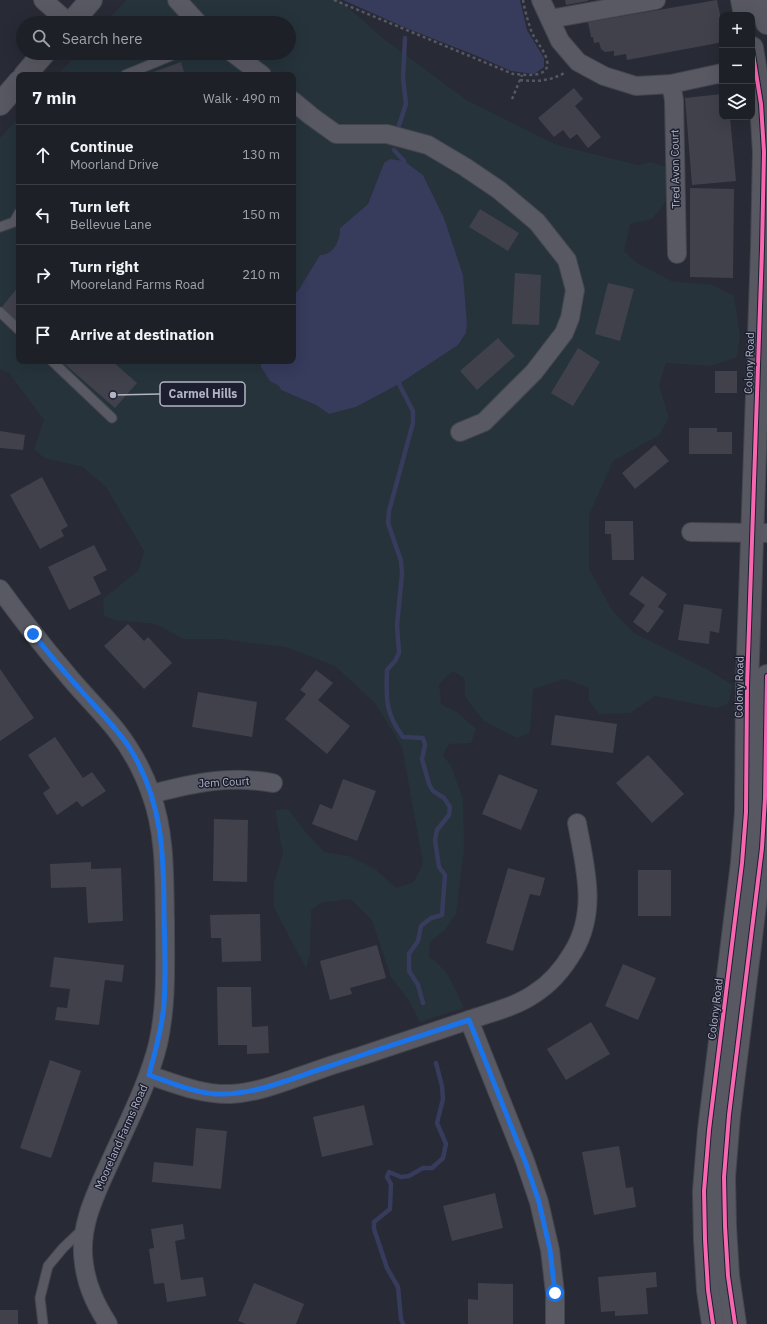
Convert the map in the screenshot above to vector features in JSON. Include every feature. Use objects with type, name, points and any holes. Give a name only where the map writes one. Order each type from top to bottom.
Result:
[{"type":"main road","points":[[76,16],[91,0]]},
{"type":"main road","points":[[742,0],[744,12]]},
{"type":"main road","points":[[762,0],[767,23]]},
{"type":"main road","points":[[28,72],[38,60]]},
{"type":"main road","name":"Colony Road","points":[[713,1324],[708,1290],[704,1191],[709,1130],[742,863],[746,812],[747,686],[760,532],[764,152],[757,61]]},
{"type":"main road","points":[[0,104],[16,85]]},
{"type":"main road","points":[[735,1324],[728,1276],[724,1177],[729,1115],[762,848],[765,798],[767,676]]},
{"type":"street","points":[[43,0],[62,16]]},
{"type":"street","points":[[177,0],[192,16]]},
{"type":"street","points":[[541,0],[560,40],[578,62],[604,76],[636,86],[671,84],[719,74]]},
{"type":"street","points":[[550,19],[656,0]]},
{"type":"street","points":[[242,60],[258,72]]},
{"type":"street","name":"Tred Avon Court","points":[[671,84],[674,100],[677,254]]},
{"type":"street","points":[[296,104],[336,134],[387,134],[428,144],[499,190],[538,222],[567,260],[576,290],[570,318],[564,333],[534,372],[484,422],[460,432]]},
{"type":"street","points":[[691,532],[760,532]]},
{"type":"street","name":"Mooreland Farms Road","points":[[0,589],[65,673],[116,729],[129,748],[140,767],[151,794],[160,830],[164,865],[165,973],[164,1005],[159,1035],[149,1075],[90,1206],[83,1248],[84,1263],[89,1286],[103,1321]]},
{"type":"street","name":"Jem Court","points":[[151,794],[206,781],[230,780],[273,782]]},
{"type":"street","points":[[149,1075],[207,1093],[231,1094],[250,1092],[518,1004],[535,994],[560,971],[573,952],[581,936],[587,916],[589,896],[577,823]]},
{"type":"street","points":[[469,1020],[525,1161],[539,1202],[550,1250],[555,1293],[555,1324]]},
{"type":"lane","points":[[132,72],[161,60]]},
{"type":"lane","points":[[0,227],[16,223]]},
{"type":"lane","points":[[0,312],[16,327]]},
{"type":"lane","points":[[55,364],[112,418]]},
{"type":"lane","points":[[43,1324],[40,1298],[48,1266],[63,1248],[86,1226]]},
{"type":"path","points":[[334,0],[513,74],[539,74],[545,70],[547,64],[546,57],[533,34],[527,18],[523,0]]},
{"type":"path","points":[[520,80],[532,82],[550,79],[570,69]]},
{"type":"path","points":[[512,99],[522,75]]},
{"type":"shaded area","points":[[126,0],[340,0],[384,39],[468,101],[557,145],[638,165],[651,162],[665,167],[667,200],[652,219],[630,224],[624,251],[637,263],[671,281],[712,285],[734,296],[740,336],[737,357],[711,366],[666,363],[659,386],[669,418],[659,435],[613,461],[589,515],[589,569],[612,610],[634,633],[710,671],[733,685],[728,704],[716,708],[655,696],[630,713],[599,714],[589,701],[589,688],[565,679],[533,689],[530,732],[517,738],[484,721],[465,697],[465,679],[453,671],[439,684],[441,704],[458,713],[476,729],[471,743],[449,744],[443,755],[451,766],[463,799],[464,849],[456,914],[445,930],[430,942],[429,957],[446,973],[464,1008],[420,1022],[410,1002],[391,977],[372,920],[351,899],[321,903],[311,910],[310,953],[306,968],[274,908],[274,883],[283,853],[275,810],[288,809],[324,852],[349,856],[375,869],[396,888],[414,882],[423,863],[402,747],[375,703],[335,666],[286,647],[222,639],[184,639],[155,624],[114,620],[104,616],[103,599],[139,570],[144,551],[106,487],[83,467],[44,458],[34,449],[44,420],[9,373],[0,369],[0,138],[16,120],[16,364],[261,364],[261,367],[270,380],[279,386],[281,390],[316,405],[329,414],[356,407],[399,384],[458,345],[466,333],[467,323],[463,275],[444,218],[423,175],[404,161],[384,163],[368,204],[340,228],[339,237],[335,246],[329,252],[320,255],[296,293],[296,72],[60,72],[71,60],[296,60],[296,16],[111,16]]},
{"type":"water","points":[[343,0],[520,0],[527,30],[544,58],[544,67],[534,74],[511,71],[406,28]]},
{"type":"water","points":[[390,159],[404,161],[423,175],[444,218],[463,275],[467,323],[466,333],[458,345],[399,384],[356,407],[329,414],[316,405],[281,390],[279,386],[270,381],[261,367],[261,364],[296,364],[296,293],[320,255],[329,252],[335,246],[339,237],[340,228],[368,204],[384,163]]},
{"type":"building","points":[[565,0],[588,0],[588,1],[566,5]]},
{"type":"building","points":[[717,0],[720,12],[719,42],[627,60],[626,54],[614,56],[614,51],[605,52],[601,49],[599,42],[594,43],[593,37],[591,37],[588,22]]},
{"type":"building","points":[[181,62],[184,72],[153,72]]},
{"type":"building","points":[[574,88],[583,99],[575,106],[601,137],[588,148],[577,134],[570,139],[563,130],[554,137],[538,118]]},
{"type":"building","points":[[719,94],[719,120],[730,120],[736,181],[692,185],[685,98]]},
{"type":"building","points":[[690,188],[734,189],[733,278],[690,277]]},
{"type":"building","points":[[480,209],[519,233],[508,251],[469,227]]},
{"type":"building","points":[[515,273],[541,275],[539,325],[512,324]]},
{"type":"building","points":[[608,283],[634,289],[620,341],[595,334]]},
{"type":"building","points":[[16,290],[16,322],[0,309]]},
{"type":"building","points":[[498,338],[515,356],[477,390],[460,371]]},
{"type":"building","points":[[578,348],[600,362],[573,406],[551,393]]},
{"type":"building","points":[[64,364],[115,364],[137,383],[115,408]]},
{"type":"building","points":[[715,371],[737,371],[737,393],[715,393]]},
{"type":"building","points":[[689,428],[717,428],[717,432],[732,432],[732,454],[689,454]]},
{"type":"building","points":[[0,431],[25,435],[23,450],[0,448]]},
{"type":"building","points":[[655,445],[669,461],[635,489],[622,473]]},
{"type":"building","points":[[42,477],[68,526],[61,530],[64,536],[40,549],[10,495]]},
{"type":"building","points":[[605,521],[633,521],[634,560],[612,560],[611,534],[605,534]]},
{"type":"building","points":[[94,545],[107,570],[93,577],[101,594],[69,610],[48,567]]},
{"type":"building","points":[[642,576],[667,594],[658,607],[664,611],[648,633],[633,622],[645,605],[629,594]]},
{"type":"building","points":[[684,604],[722,609],[719,633],[710,631],[709,644],[678,640]]},
{"type":"building","points":[[128,624],[144,641],[148,637],[172,663],[144,689],[104,646]]},
{"type":"building","points":[[0,669],[34,718],[0,741]]},
{"type":"building","points":[[316,670],[333,683],[318,700],[350,726],[327,754],[285,719],[306,694],[300,690]]},
{"type":"building","points":[[198,692],[257,702],[252,737],[192,727]]},
{"type":"building","points":[[555,715],[617,724],[613,753],[551,745]]},
{"type":"building","points":[[55,737],[83,778],[92,772],[106,791],[82,807],[77,801],[57,815],[43,793],[50,788],[28,755]]},
{"type":"building","points":[[648,755],[684,794],[652,823],[616,783]]},
{"type":"building","points":[[499,774],[538,790],[521,830],[482,814]]},
{"type":"building","points":[[343,779],[376,791],[357,841],[312,824],[320,804],[332,809]]},
{"type":"building","points":[[214,819],[248,820],[247,882],[213,881]]},
{"type":"building","points":[[91,862],[91,869],[121,868],[123,921],[88,923],[86,887],[51,888],[50,864]]},
{"type":"building","points":[[508,868],[545,878],[540,896],[530,894],[513,951],[486,943]]},
{"type":"building","points":[[638,870],[671,870],[671,916],[638,916]]},
{"type":"building","points":[[260,914],[261,961],[222,962],[221,938],[211,938],[210,915]]},
{"type":"building","points":[[377,945],[386,978],[350,988],[352,994],[330,1000],[320,961]]},
{"type":"building","points":[[54,957],[124,965],[122,982],[105,980],[99,1025],[55,1020],[57,1007],[67,1008],[70,989],[50,987]]},
{"type":"building","points":[[623,964],[656,978],[638,1020],[605,1006]]},
{"type":"building","points":[[217,987],[251,987],[252,1027],[268,1026],[269,1053],[247,1054],[247,1045],[218,1045]]},
{"type":"building","points":[[591,1022],[610,1054],[566,1080],[547,1049]]},
{"type":"building","points":[[50,1060],[81,1071],[51,1158],[20,1148]]},
{"type":"building","points":[[364,1105],[373,1145],[322,1157],[313,1117]]},
{"type":"building","points":[[196,1128],[227,1131],[221,1189],[152,1182],[154,1162],[193,1166]]},
{"type":"building","points":[[619,1146],[626,1188],[633,1187],[636,1207],[594,1215],[582,1152]]},
{"type":"building","points":[[495,1193],[503,1228],[452,1241],[443,1206]]},
{"type":"building","points":[[183,1224],[185,1239],[175,1241],[181,1280],[203,1277],[206,1296],[167,1302],[164,1283],[154,1284],[149,1249],[154,1248],[151,1229]]},
{"type":"building","points":[[656,1272],[657,1287],[646,1288],[648,1314],[615,1316],[615,1311],[601,1312],[598,1277]]},
{"type":"building","points":[[254,1283],[304,1304],[296,1324],[246,1324],[238,1321]]},
{"type":"building","points":[[478,1283],[513,1284],[513,1324],[468,1324],[468,1299],[478,1300]]},
{"type":"building","points":[[0,1310],[18,1310],[18,1324],[0,1324]]},
{"type":"waterway","points":[[399,125],[406,104],[403,78],[405,38]]},
{"type":"waterway","points":[[394,150],[404,161],[404,166]]},
{"type":"waterway","points":[[399,379],[399,384],[413,411],[413,423],[389,511],[388,523],[401,561],[402,574],[397,625],[399,653],[395,661],[387,670],[387,697],[390,713],[403,737],[423,738],[425,745],[422,759],[429,784],[433,791],[444,798],[450,807],[449,815],[437,830],[435,840],[439,867],[445,875],[442,915],[431,918],[421,926],[418,941],[409,954],[409,971],[418,985],[423,1003]]},
{"type":"waterway","points":[[403,1324],[401,1319],[398,1287],[387,1268],[374,1229],[374,1222],[390,1209],[391,1184],[387,1177],[389,1172],[401,1177],[409,1176],[423,1168],[432,1168],[443,1158],[446,1144],[437,1123],[443,1099],[442,1086],[436,1063]]},
{"type":"cycle path","points":[[713,1324],[708,1290],[704,1191],[709,1130],[742,863],[746,812],[747,686],[764,152],[761,104],[755,67]]},
{"type":"cycle path","points":[[735,1324],[728,1276],[724,1177],[729,1115],[762,848],[765,798],[767,676]]},
{"type":"place","name":"Carmel Hills","points":[[113,395]]},
{"type":"route","points":[[33,634],[65,673],[116,729],[129,748],[140,767],[151,794],[158,820],[164,865],[164,1005],[158,1042],[149,1075],[200,1092],[231,1094],[250,1092],[469,1020],[525,1161],[539,1202],[550,1250],[555,1293]]}]
